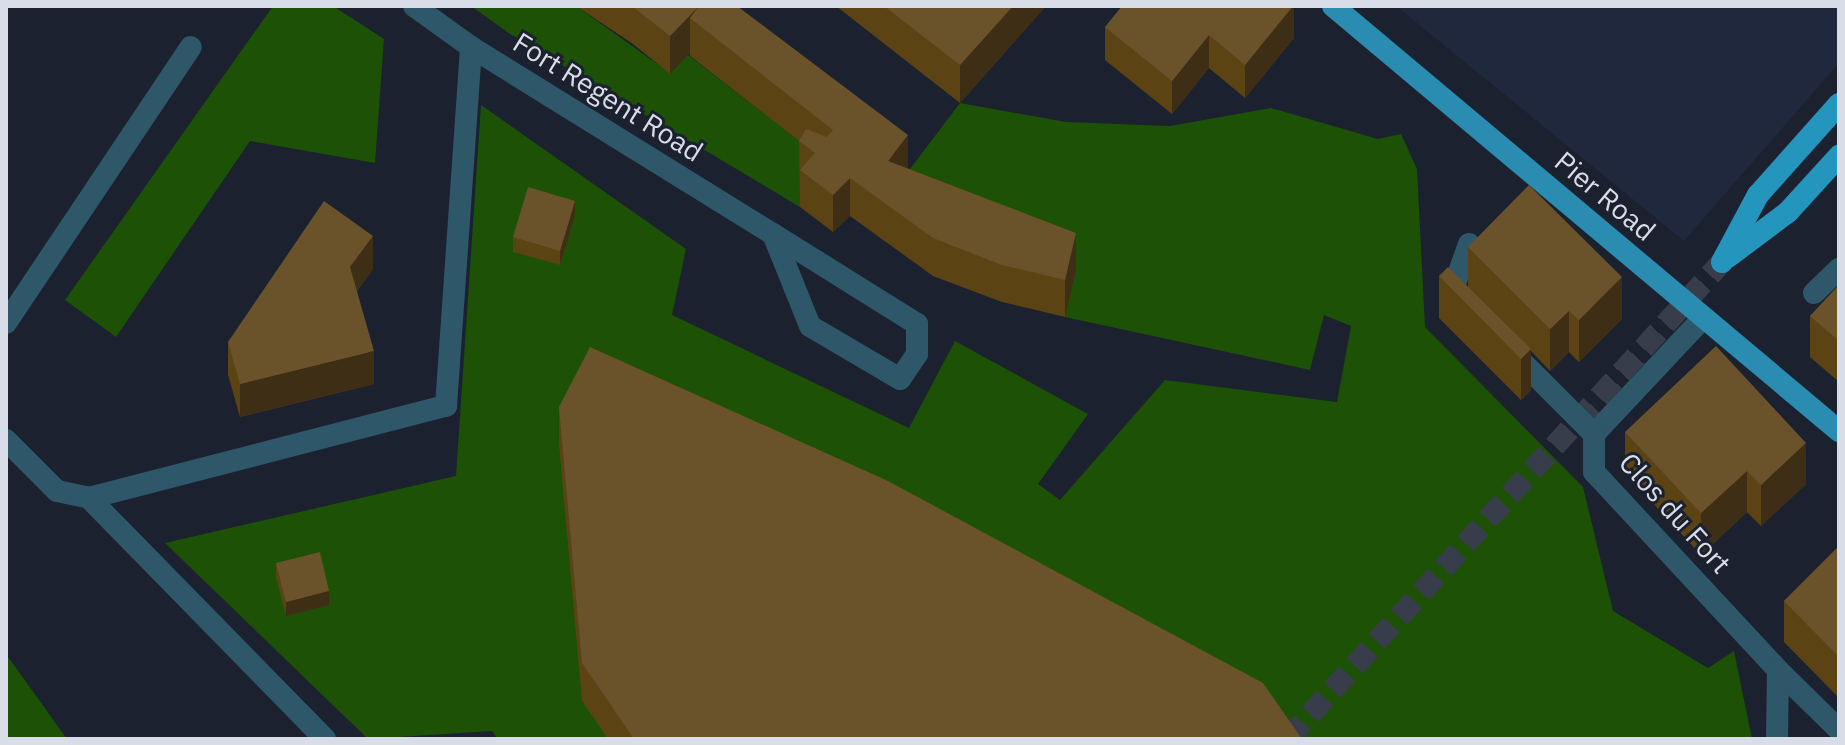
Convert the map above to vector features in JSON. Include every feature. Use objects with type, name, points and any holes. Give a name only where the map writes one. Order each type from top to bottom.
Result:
[{"type":"highway","points":[[1839,104],[1758,195],[1722,262],[1788,212],[1839,156]]},
{"type":"main road","name":"Pier Road","points":[[1333,6],[1839,431]]},
{"type":"street","name":"Fort Regent Road","points":[[414,6],[471,47],[773,234],[917,324],[917,354],[900,379],[810,326],[773,234]]},
{"type":"street","points":[[6,323],[191,47]]},
{"type":"street","points":[[6,440],[57,491],[89,498],[446,406],[471,47]]},
{"type":"street","points":[[1469,244],[1452,292],[1474,314]]},
{"type":"street","points":[[1814,293],[1839,269]]},
{"type":"street","name":"Clos du Fort","points":[[1703,318],[1594,434],[1594,472],[1778,670],[1839,730]]},
{"type":"street","points":[[1495,336],[1594,434]]},
{"type":"street","points":[[89,498],[325,739]]},
{"type":"street","points":[[1777,739],[1778,670]]},
{"type":"shaded area","points":[[1396,6],[1839,6],[1839,63],[1684,241]]},
{"type":"green space","points":[[273,6],[333,6],[384,39],[375,163],[250,141],[116,337],[65,300]]},
{"type":"green space","points":[[471,6],[576,6],[670,73],[688,55],[833,167],[800,207],[510,34]]},
{"type":"green space","points":[[960,103],[1066,122],[1170,126],[1271,108],[1378,139],[1401,134],[1417,169],[1425,327],[1583,487],[1613,611],[1708,668],[1734,651],[1752,739],[498,739],[492,731],[368,739],[165,543],[456,476],[481,105],[686,249],[672,315],[909,428],[955,341],[1088,414],[1038,484],[1060,500],[1165,380],[1337,402],[1351,326],[1324,315],[1310,370],[1065,317],[1075,270],[888,198]]},
{"type":"green space","points":[[6,654],[67,739],[6,739]]},
{"type":"building","points":[[632,6],[699,6],[670,36]]},
{"type":"building","points":[[699,6],[737,6],[908,135],[888,161],[1076,233],[1065,280],[1002,265],[933,238],[850,178],[833,195],[800,170],[815,153],[799,141],[806,129],[827,137],[833,130],[690,18]]},
{"type":"building","points":[[884,6],[1013,6],[960,65]]},
{"type":"building","points":[[1122,6],[1293,6],[1245,65],[1209,35],[1172,81],[1105,27]]},
{"type":"building","points":[[1529,185],[1622,277],[1579,320],[1569,311],[1550,329],[1468,247]]},
{"type":"building","points":[[528,187],[575,201],[560,251],[513,237]]},
{"type":"building","points":[[324,201],[373,236],[350,267],[374,351],[240,384],[228,342]]},
{"type":"building","points":[[1448,267],[1531,349],[1521,359],[1439,276]]},
{"type":"building","points":[[1839,285],[1839,341],[1810,316]]},
{"type":"building","points":[[1716,346],[1806,443],[1761,485],[1747,471],[1701,513],[1625,432]]},
{"type":"building","points":[[590,347],[888,481],[1263,683],[1302,739],[634,739],[582,663],[559,407]]},
{"type":"building","points":[[1839,546],[1839,657],[1784,601]]},
{"type":"building","points":[[320,552],[329,591],[286,602],[276,563]]},
{"type":"tunnel","points":[[1288,739],[1722,262]]}]
